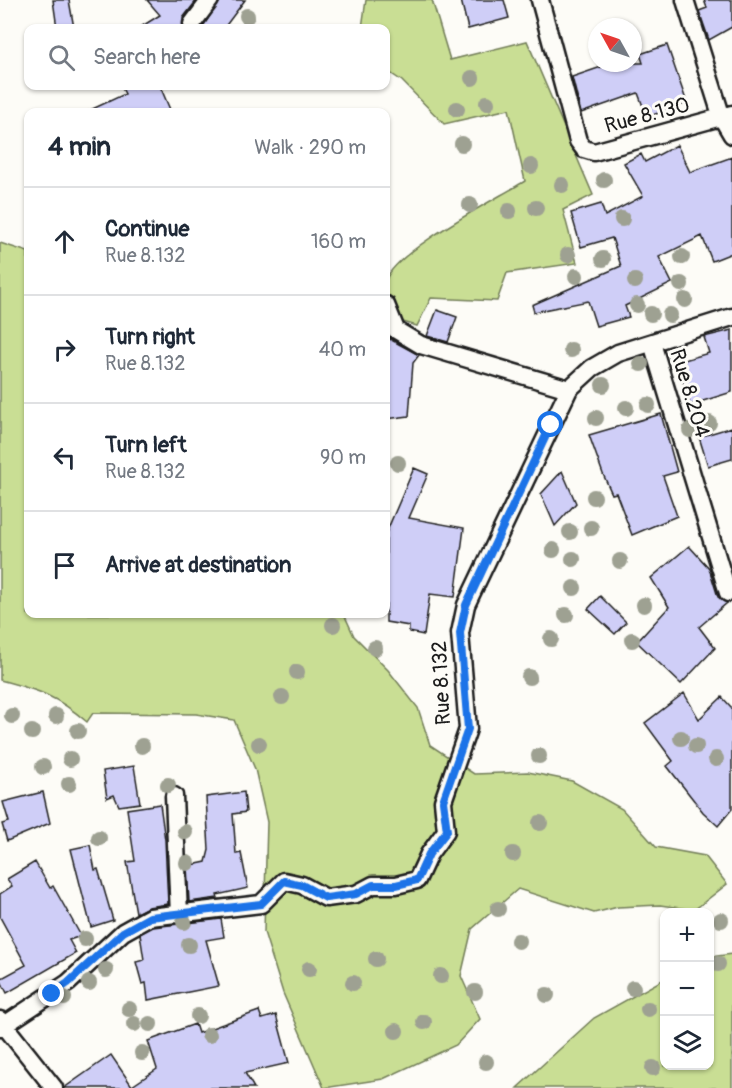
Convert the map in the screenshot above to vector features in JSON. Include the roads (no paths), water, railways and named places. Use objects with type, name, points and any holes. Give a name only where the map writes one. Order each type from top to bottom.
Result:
[{"type":"street","points":[[192,24],[210,0]]},
{"type":"street","name":"Rue 8.130","points":[[540,0],[578,141],[584,149],[594,152],[727,116]]},
{"type":"street","points":[[685,0],[732,135]]},
{"type":"street","points":[[390,315],[396,330],[421,345],[569,389]]},
{"type":"street","name":"Rue 8.132","points":[[1,1024],[68,983],[123,932],[150,917],[261,904],[284,881],[302,885],[326,898],[356,894],[373,885],[396,885],[417,880],[429,854],[447,831],[443,801],[468,729],[460,633],[466,605],[569,389],[592,368],[609,358],[732,317]]},
{"type":"street","name":"Rue 8.204","points":[[652,343],[728,593]]},
{"type":"street","points":[[174,796],[179,915]]},
{"type":"street","points":[[1,1024],[54,1088]]}]
